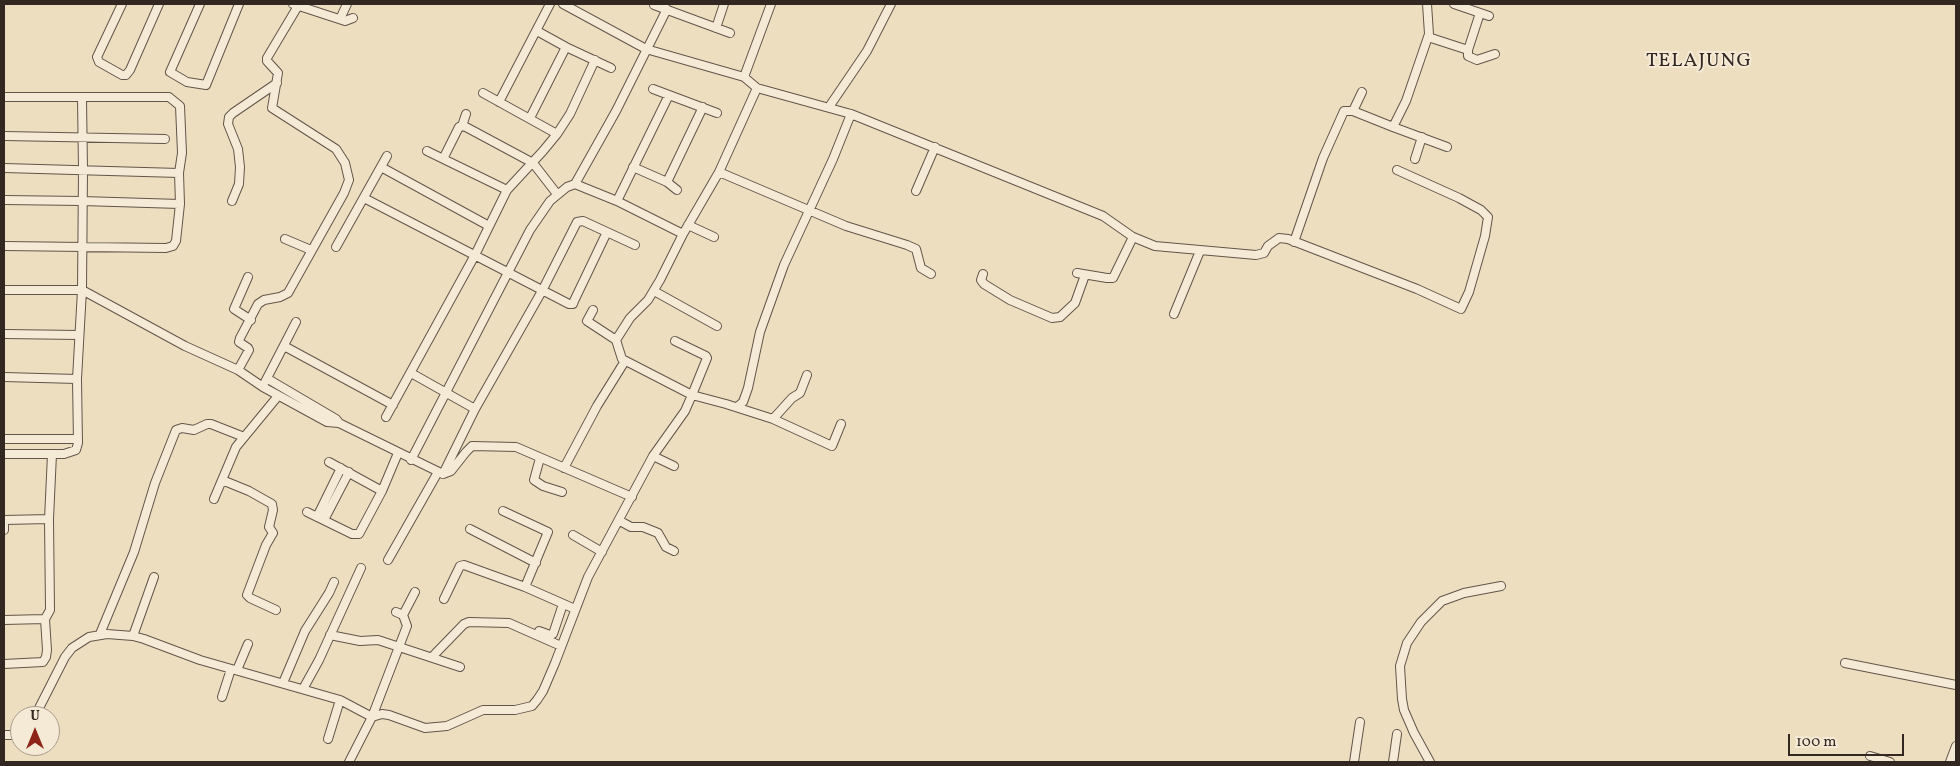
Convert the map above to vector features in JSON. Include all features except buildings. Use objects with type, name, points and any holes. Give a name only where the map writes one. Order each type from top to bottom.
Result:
[{"type":"street","points":[[122,4],[97,57],[99,62],[122,75],[130,70],[159,4]]},
{"type":"street","points":[[200,4],[170,72],[187,82],[206,85],[239,4]]},
{"type":"street","points":[[340,19],[347,4]]},
{"type":"street","points":[[498,102],[550,4]]},
{"type":"street","points":[[716,28],[724,4]]},
{"type":"street","points":[[744,77],[771,4]]},
{"type":"street","points":[[829,107],[867,51],[891,4]]},
{"type":"street","points":[[1393,127],[1406,102],[1428,37],[1427,4]]},
{"type":"street","points":[[1454,4],[1489,16]]},
{"type":"street","points":[[238,370],[249,350],[240,342],[240,338],[258,304],[264,300],[280,297],[288,293],[348,186],[349,180],[344,159],[336,149],[313,133],[274,111],[272,104],[278,73],[267,61],[267,58],[300,5],[345,21],[353,18]]},
{"type":"street","points":[[568,5],[646,49],[744,77],[757,88],[851,114],[1103,216],[1133,237],[1155,246],[1256,255],[1264,253],[1268,246],[1279,238],[1288,239],[1417,289],[1462,309],[1486,236],[1488,217],[1481,210],[1459,198],[1397,170]]},
{"type":"street","points":[[654,5],[730,33]]},
{"type":"street","points":[[411,460],[530,230],[550,201],[557,194],[575,184],[616,111],[667,9]]},
{"type":"street","points":[[1480,13],[1468,50],[1468,56],[1477,60],[1495,54]]},
{"type":"street","points":[[537,31],[611,68]]},
{"type":"street","points":[[1428,37],[1468,50]]},
{"type":"street","points":[[530,118],[566,47]]},
{"type":"street","points":[[386,417],[475,255],[507,190],[533,164],[557,134],[570,114],[595,60]]},
{"type":"street","points":[[232,201],[239,184],[240,168],[238,149],[228,124],[229,118],[233,113],[277,83]]},
{"type":"street","points":[[616,340],[630,318],[654,291],[683,234],[719,172],[757,88]]},
{"type":"street","points":[[653,89],[717,112]]},
{"type":"street","points":[[1353,111],[1362,92]]},
{"type":"street","points":[[483,94],[557,134]]},
{"type":"street","points":[[617,201],[669,95]]},
{"type":"street","points":[[4,97],[169,97],[180,106],[182,119],[182,153],[179,173],[180,204],[176,241],[170,247],[4,246]]},
{"type":"street","points":[[4,454],[71,454],[76,450],[78,439],[77,379],[82,290],[84,137],[82,98]]},
{"type":"street","points":[[667,182],[703,107]]},
{"type":"street","points":[[1294,242],[1323,158],[1344,111],[1353,111],[1447,147]]},
{"type":"street","points":[[444,157],[462,126],[466,114]]},
{"type":"street","points":[[737,407],[743,402],[748,388],[760,332],[784,265],[851,114]]},
{"type":"street","points":[[462,126],[533,164],[557,194]]},
{"type":"street","points":[[4,136],[165,139]]},
{"type":"street","points":[[1415,160],[1422,137]]},
{"type":"street","points":[[916,191],[934,147]]},
{"type":"street","points":[[427,151],[444,157],[507,190]]},
{"type":"street","points":[[336,247],[387,156]]},
{"type":"street","points":[[381,166],[489,226]]},
{"type":"street","points":[[633,167],[667,182],[676,190]]},
{"type":"street","points":[[4,168],[179,173]]},
{"type":"street","points":[[719,172],[846,226],[907,244],[917,251],[921,268],[931,274]]},
{"type":"street","points":[[575,184],[617,201],[683,234]]},
{"type":"street","points":[[364,198],[569,304],[573,304],[607,232]]},
{"type":"street","points":[[4,200],[180,204]]},
{"type":"street","points":[[388,560],[476,409],[542,290],[577,222],[583,221],[636,245]]},
{"type":"street","points":[[688,225],[714,237]]},
{"type":"street","points":[[983,274],[981,280],[984,284],[1010,300],[1052,318],[1060,317],[1075,303],[1081,274],[1113,278],[1133,237]]},
{"type":"street","points":[[285,239],[311,250]]},
{"type":"street","points":[[1174,314],[1200,251]]},
{"type":"street","points":[[248,277],[234,309],[251,320]]},
{"type":"street","points":[[4,290],[82,290],[184,346],[238,370],[262,387],[327,422],[339,423],[440,473],[451,471],[466,452],[474,446],[516,446],[540,458],[632,496]]},
{"type":"street","points":[[654,291],[717,326]]},
{"type":"street","points":[[593,310],[587,321],[616,340],[622,359],[692,395],[773,419],[832,446],[842,424]]},
{"type":"street","points":[[262,387],[268,379],[296,322]]},
{"type":"street","points":[[4,334],[80,335]]},
{"type":"street","points":[[39,706],[65,657],[80,642],[100,634],[133,636],[200,660],[340,700],[372,717],[382,714],[425,728],[447,726],[482,710],[515,710],[532,706],[543,691],[588,577],[620,521],[653,456],[685,410],[692,395],[706,356],[675,341]]},
{"type":"street","points":[[284,346],[393,405]]},
{"type":"street","points":[[564,468],[597,406],[625,361]]},
{"type":"street","points":[[411,372],[476,409]]},
{"type":"street","points":[[773,419],[792,398],[800,393],[807,375]]},
{"type":"street","points":[[4,377],[77,379]]},
{"type":"street","points":[[268,379],[336,419],[339,423]]},
{"type":"street","points":[[214,499],[232,454],[278,396]]},
{"type":"street","points":[[100,634],[134,552],[155,483],[176,430],[182,428],[194,430],[211,424],[244,438]]},
{"type":"street","points":[[4,439],[78,439]]},
{"type":"street","points":[[307,512],[352,534],[359,534],[382,491],[398,453]]},
{"type":"street","points":[[4,664],[43,662],[46,657],[45,620],[50,610],[49,519],[52,454]]},
{"type":"street","points":[[653,456],[674,466]]},
{"type":"street","points":[[540,458],[534,480],[543,486],[562,492]]},
{"type":"street","points":[[329,462],[382,491]]},
{"type":"street","points":[[321,518],[341,468]]},
{"type":"street","points":[[321,518],[349,472]]},
{"type":"street","points":[[222,480],[249,491],[272,504],[273,510],[269,528],[273,533],[266,545],[247,595],[276,610]]},
{"type":"street","points":[[503,511],[548,532],[525,587]]},
{"type":"street","points":[[4,530],[4,520],[49,519]]},
{"type":"street","points":[[620,521],[631,527],[643,527],[658,533],[666,546],[674,551]]},
{"type":"street","points":[[470,529],[536,563]]},
{"type":"street","points":[[573,536],[602,552]]},
{"type":"street","points":[[444,600],[461,565],[525,587],[575,609]]},
{"type":"street","points":[[303,689],[361,568]]},
{"type":"street","points":[[133,636],[154,577]]},
{"type":"street","points":[[283,683],[305,631],[334,582]]},
{"type":"street","points":[[1430,762],[1404,710],[1400,666],[1407,643],[1421,622],[1442,601],[1464,593],[1501,586]]},
{"type":"street","points":[[349,762],[372,717],[407,626],[400,614],[415,592]]},
{"type":"street","points":[[531,632],[534,629],[553,634],[563,604]]},
{"type":"street","points":[[4,620],[45,620]]},
{"type":"street","points":[[432,657],[464,624],[469,622],[509,623],[562,646]]},
{"type":"street","points":[[330,635],[360,641],[378,640],[460,667]]},
{"type":"street","points":[[222,696],[248,644]]},
{"type":"street","points":[[1845,663],[1956,685]]},
{"type":"street","points":[[328,739],[340,700]]},
{"type":"street","points":[[1354,762],[1360,722]]},
{"type":"street","points":[[1393,762],[1397,734]]},
{"type":"street","points":[[1950,762],[1956,746]]},
{"type":"street","points":[[1870,756],[1890,762]]},
{"type":"district","name":"TELAJUNG","points":[[1699,62]]}]
